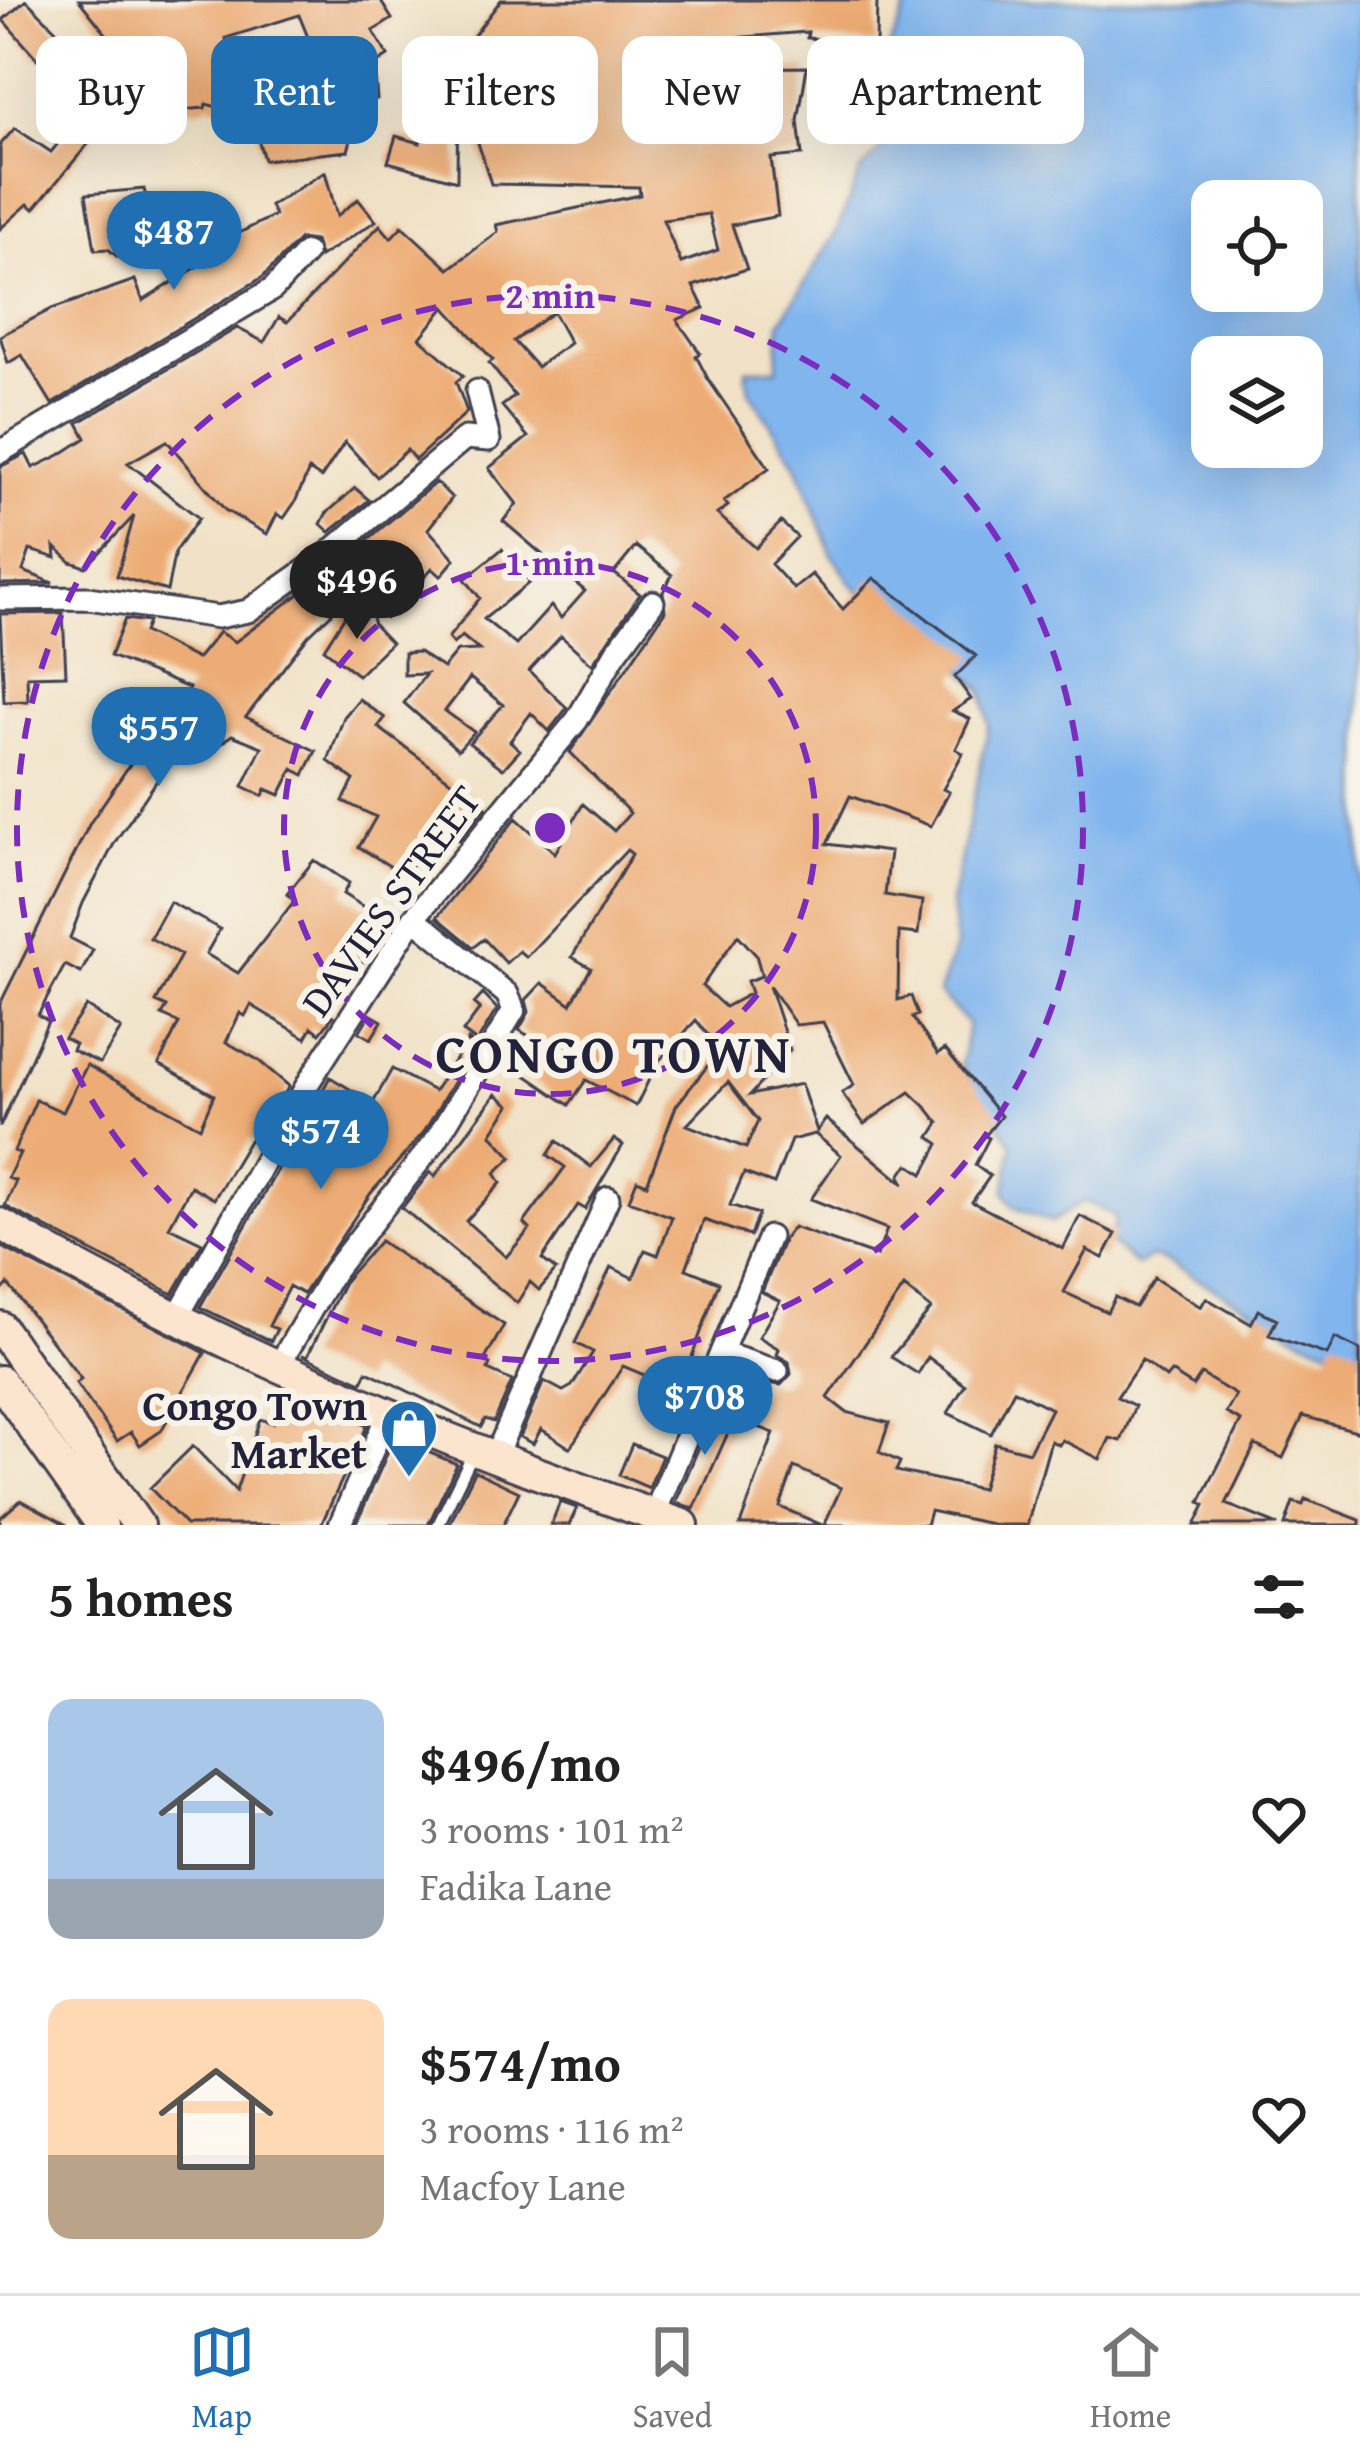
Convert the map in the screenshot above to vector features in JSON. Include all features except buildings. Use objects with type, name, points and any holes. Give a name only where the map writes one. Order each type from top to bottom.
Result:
[{"type":"main road","points":[[0,1224],[175,1321],[388,1414],[668,1520]]},
{"type":"main road","points":[[0,1327],[138,1525]]},
{"type":"main road","points":[[0,1381],[97,1523]]},
{"type":"street","points":[[0,452],[273,289],[306,253]]},
{"type":"street","points":[[0,598],[88,598],[218,617],[248,611],[323,558],[465,438],[489,440],[477,391]]},
{"type":"street","name":"DAVIES STREET","points":[[175,1321],[310,1080],[414,918],[577,720],[614,654],[653,602]]},
{"type":"street","points":[[278,1366],[333,1272],[362,1241],[468,1092],[512,1018],[507,994],[414,918]]},
{"type":"street","points":[[486,1452],[608,1198]]},
{"type":"street","points":[[668,1520],[721,1353],[769,1237]]},
{"type":"street","points":[[721,1353],[777,1371]]},
{"type":"street","points":[[340,1525],[388,1414]]},
{"type":"lane","points":[[438,1525],[486,1452]]},
{"type":"water","points":[[910,0],[1360,0],[1360,1359],[1306,1340],[1168,1262],[1152,1257],[1136,1265],[1112,1245],[1115,1216],[1084,1201],[1052,1222],[1014,1206],[1005,1193],[1013,1145],[961,1066],[968,1024],[939,993],[956,945],[951,905],[989,725],[983,691],[955,662],[893,627],[852,584],[832,555],[797,464],[749,391],[746,369],[777,369],[780,323],[837,231],[860,172],[886,144],[1084,144],[1084,36],[894,36]]},
{"type":"place","name":"Congo Town Market","points":[[409,1479]]},
{"type":"district","name":"CONGO TOWN","points":[[614,1052]]}]
